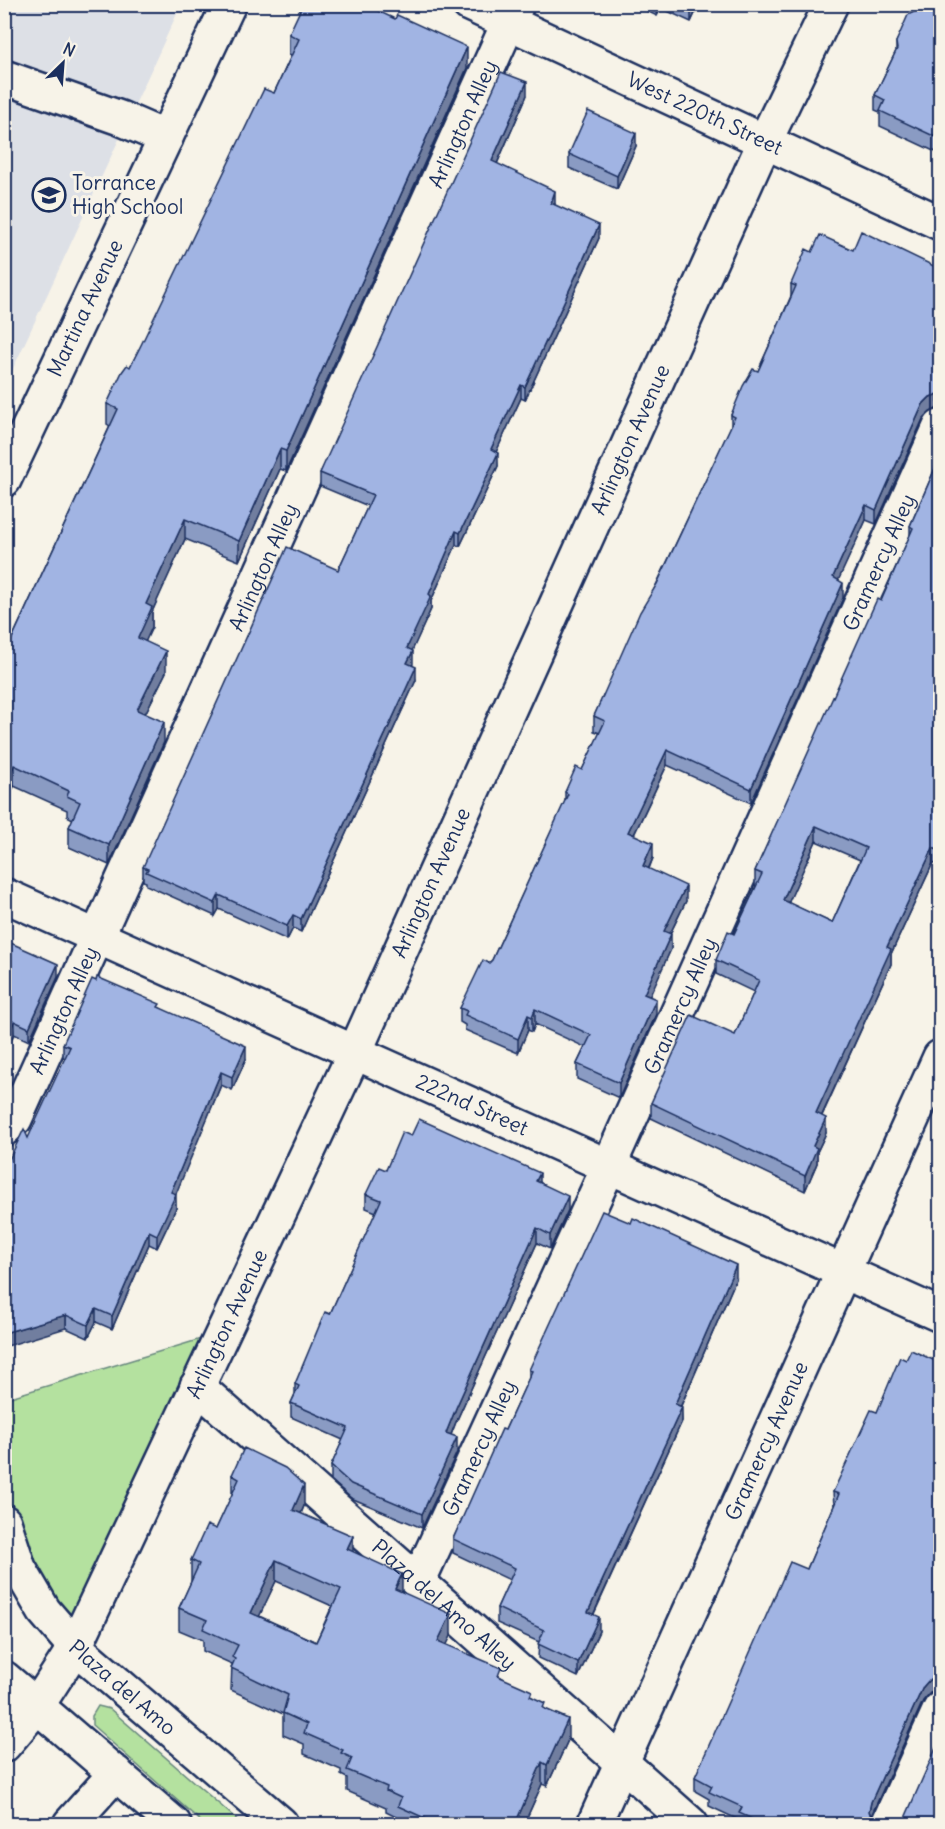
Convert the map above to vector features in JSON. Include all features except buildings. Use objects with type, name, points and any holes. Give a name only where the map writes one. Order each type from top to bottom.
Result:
[{"type":"street","name":"Martina Avenue","points":[[4,480],[12,444],[166,138],[229,4]]},
{"type":"street","name":"West 220th Street","points":[[469,4],[513,14],[764,144],[940,223]]},
{"type":"street","name":"Arlington Avenue","points":[[4,1745],[37,1706],[75,1647],[354,1054],[764,144],[831,4]]},
{"type":"street","name":"Arlington Alley","points":[[4,1129],[15,1119],[98,938],[513,14]]},
{"type":"street","points":[[4,77],[120,118],[166,138]]},
{"type":"street","name":"Gramercy Alley","points":[[418,1582],[608,1168],[940,428]]},
{"type":"street","name":"222nd Street","points":[[4,895],[940,1316]]},
{"type":"street","name":"Gramercy Avenue","points":[[594,1824],[940,1057]]},
{"type":"street","name":"Plaza del Amo Alley","points":[[197,1386],[691,1824]]},
{"type":"street","name":"Plaza del Amo","points":[[4,1522],[19,1568],[44,1611],[75,1647],[281,1824]]},
{"type":"street","points":[[4,1678],[174,1824]]},
{"type":"street","points":[[888,1824],[940,1709]]},
{"type":"street","points":[[70,1824],[116,1773]]},
{"type":"shaded area","name":"Torrance High School","points":[[5,5],[181,5],[5,386]]},
{"type":"green space","points":[[214,1335],[73,1639],[5,1507],[4,1399]]},
{"type":"green space","points":[[98,1706],[110,1709],[242,1824],[204,1824],[92,1725],[92,1716]]},
{"type":"place","name":"Torrance High School","points":[[49,195]]}]
